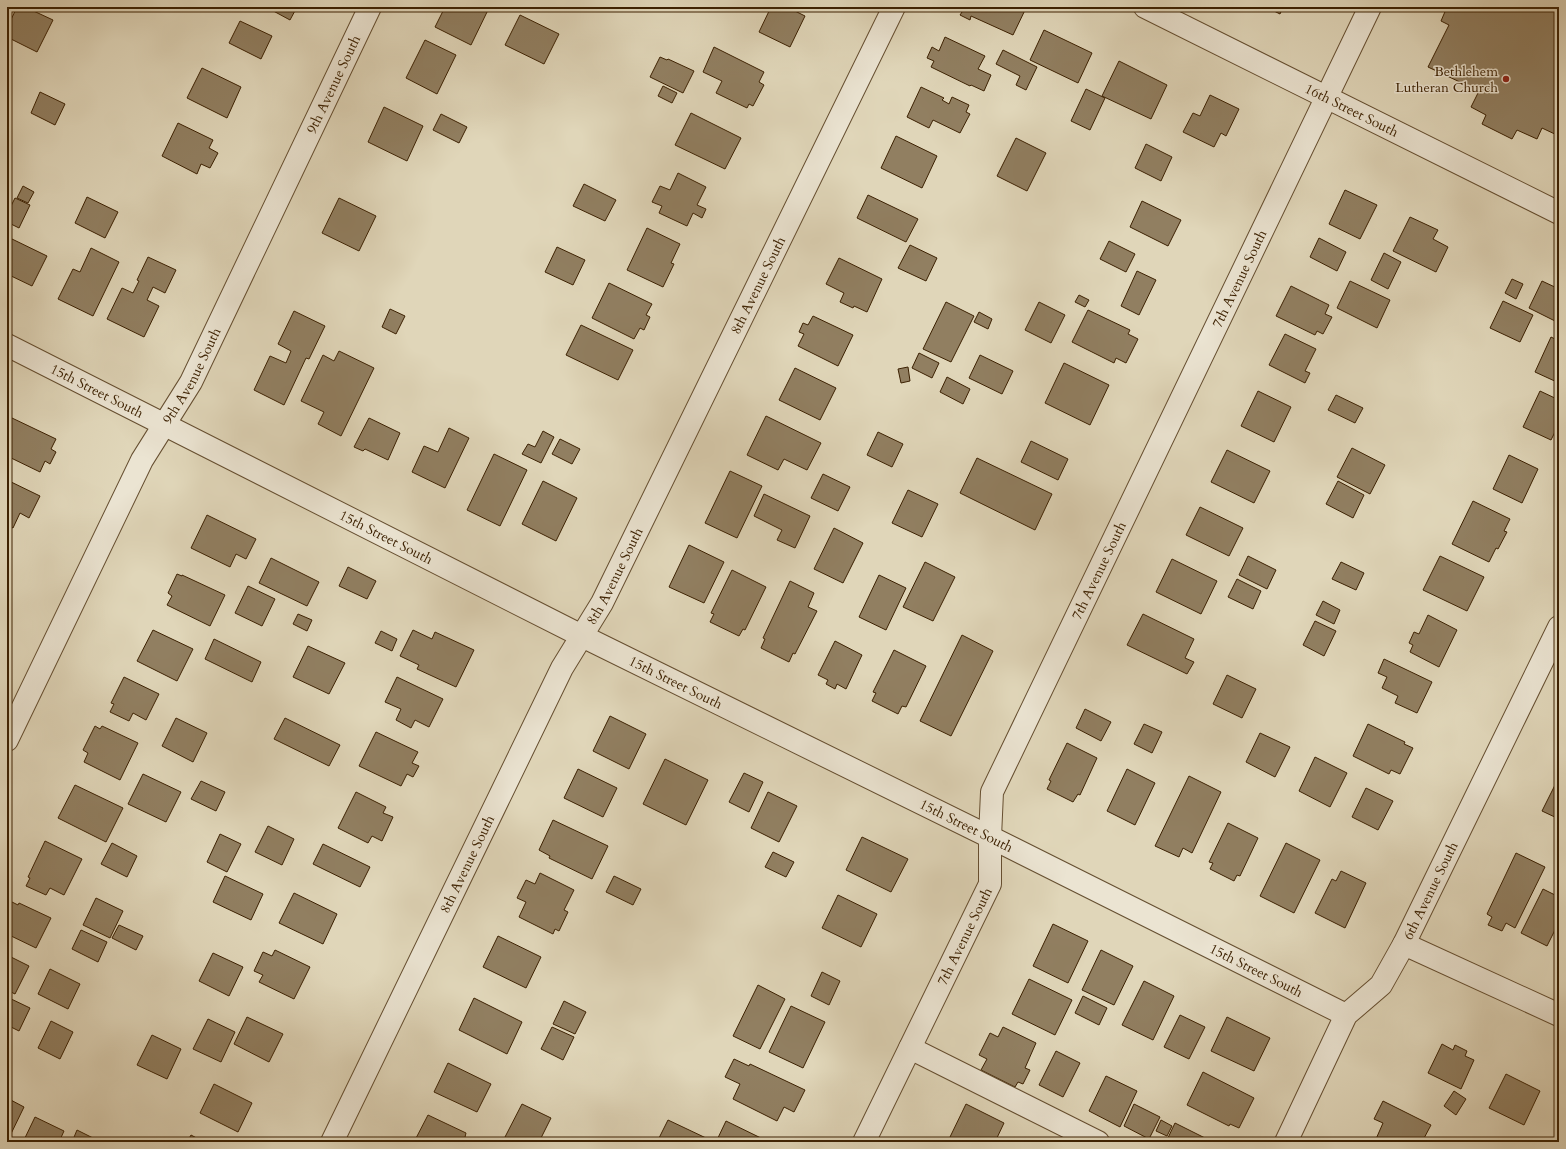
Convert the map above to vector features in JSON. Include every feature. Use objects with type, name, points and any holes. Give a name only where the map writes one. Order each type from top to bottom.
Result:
[{"type":"street","name":"9th Avenue South","points":[[7,740],[142,460],[191,382],[370,7]]},
{"type":"street","name":"8th Avenue South","points":[[332,1142],[562,668],[605,596],[894,7]]},
{"type":"street","name":"16th Street South","points":[[1145,7],[1327,96],[1559,213]]},
{"type":"street","name":"7th Avenue South","points":[[864,1142],[990,884],[992,792],[1370,7]]},
{"type":"street","name":"15th Street South","points":[[7,345],[582,636],[990,837],[1346,1015]]},
{"type":"street","name":"6th Avenue South","points":[[1286,1142],[1346,1015],[1381,985],[1404,944],[1559,627]]},
{"type":"street","points":[[1404,944],[1559,1015]]},
{"type":"street","points":[[910,1048],[1098,1142]]},
{"type":"building","points":[[17,7],[25,7],[53,20],[37,52],[7,37],[7,28]]},
{"type":"building","points":[[266,7],[297,7],[290,20]]},
{"type":"building","points":[[445,7],[483,7],[488,10],[471,45],[435,27]]},
{"type":"building","points":[[771,7],[787,7],[805,16],[790,47],[759,32]]},
{"type":"building","points":[[956,7],[1026,8],[1013,35],[971,16],[970,20],[960,15],[962,12],[956,9]]},
{"type":"building","points":[[1266,7],[1283,7],[1280,14]]},
{"type":"building","name":"Bethlehem Lutheran Church","points":[[1447,7],[1559,7],[1559,136],[1542,128],[1537,139],[1517,130],[1512,139],[1482,124],[1486,115],[1471,107],[1479,91],[1428,67],[1449,25],[1441,21]]},
{"type":"building","points":[[520,15],[559,34],[544,64],[505,45]]},
{"type":"building","points":[[240,21],[272,36],[261,59],[229,43]]},
{"type":"building","points":[[1044,30],[1092,53],[1078,83],[1030,60]]},
{"type":"building","points":[[945,37],[985,56],[978,69],[991,75],[984,91],[971,85],[970,86],[931,67],[934,61],[927,58],[932,47],[939,51]]},
{"type":"building","points":[[425,40],[456,55],[437,94],[406,78]]},
{"type":"building","points":[[714,47],[764,72],[759,82],[764,85],[753,106],[749,104],[747,108],[716,93],[722,81],[703,72]]},
{"type":"building","points":[[1003,50],[1037,67],[1026,90],[1016,85],[1020,76],[996,64]]},
{"type":"building","points":[[660,57],[694,71],[683,93],[650,77]]},
{"type":"building","points":[[1119,61],[1167,85],[1151,119],[1102,96]]},
{"type":"building","points":[[202,68],[241,87],[227,118],[187,98]]},
{"type":"building","points":[[663,86],[677,93],[672,103],[658,96]]},
{"type":"building","points":[[921,87],[944,98],[942,100],[949,104],[952,97],[969,105],[966,112],[970,114],[960,133],[933,120],[929,128],[907,117]]},
{"type":"building","points":[[1086,89],[1105,98],[1090,130],[1071,121]]},
{"type":"building","points":[[40,92],[65,104],[55,125],[31,113]]},
{"type":"building","points":[[1210,95],[1239,109],[1226,136],[1221,133],[1214,147],[1183,132],[1193,113],[1200,116]]},
{"type":"building","points":[[384,107],[423,126],[407,161],[368,142]]},
{"type":"building","points":[[691,113],[741,138],[725,169],[675,145]]},
{"type":"building","points":[[441,114],[467,127],[459,143],[433,130]]},
{"type":"building","points":[[178,123],[213,140],[209,148],[218,153],[210,168],[201,164],[197,174],[162,156]]},
{"type":"building","points":[[896,136],[937,156],[922,188],[881,168]]},
{"type":"building","points":[[1016,138],[1046,153],[1027,191],[997,176]]},
{"type":"building","points":[[1146,144],[1172,157],[1161,181],[1135,168]]},
{"type":"building","points":[[678,173],[706,187],[697,205],[706,209],[702,218],[693,213],[687,226],[659,213],[662,206],[652,202],[660,186],[670,190]]},
{"type":"building","points":[[584,184],[616,200],[605,221],[573,206]]},
{"type":"building","points":[[23,186],[34,192],[28,203],[17,198]]},
{"type":"building","points":[[1345,190],[1377,205],[1360,239],[1329,224]]},
{"type":"building","points":[[868,195],[918,219],[906,242],[857,218]]},
{"type":"building","points":[[87,197],[118,212],[105,238],[75,223]]},
{"type":"building","points":[[15,198],[30,205],[19,228],[7,222],[7,214]]},
{"type":"building","points":[[339,198],[376,216],[359,251],[322,233]]},
{"type":"building","points":[[1142,201],[1181,220],[1168,246],[1130,227]]},
{"type":"building","points":[[1410,217],[1438,230],[1433,239],[1448,247],[1436,272],[1393,251]]},
{"type":"building","points":[[647,228],[680,244],[671,263],[674,264],[663,287],[627,270]]},
{"type":"building","points":[[1319,238],[1346,252],[1337,271],[1310,257]]},
{"type":"building","points":[[12,239],[47,256],[32,286],[7,274],[7,250]]},
{"type":"building","points":[[1109,241],[1135,254],[1126,272],[1100,259]]},
{"type":"building","points":[[910,245],[937,258],[926,281],[898,268]]},
{"type":"building","points":[[557,247],[585,260],[573,285],[545,272]]},
{"type":"building","points":[[91,248],[119,262],[93,316],[58,299],[73,269],[80,272]]},
{"type":"building","points":[[1384,253],[1401,262],[1388,289],[1371,280]]},
{"type":"building","points":[[148,257],[176,270],[165,293],[153,287],[147,300],[159,306],[144,337],[107,319],[122,288],[133,293],[139,281],[137,280]]},
{"type":"building","points":[[839,258],[882,279],[867,312],[840,302],[844,293],[826,284]]},
{"type":"building","points":[[1137,271],[1156,280],[1139,315],[1121,306]]},
{"type":"building","points":[[1512,279],[1523,284],[1516,299],[1505,293]]},
{"type":"building","points":[[1350,281],[1390,300],[1377,328],[1337,308]]},
{"type":"building","points":[[1542,281],[1559,289],[1559,323],[1529,308]]},
{"type":"building","points":[[609,283],[652,304],[646,315],[650,317],[644,330],[640,328],[634,339],[592,318]]},
{"type":"building","points":[[1291,286],[1329,305],[1325,314],[1332,317],[1323,334],[1317,331],[1315,335],[1276,316]]},
{"type":"building","points":[[1079,295],[1089,300],[1085,307],[1075,302]]},
{"type":"building","points":[[1503,301],[1533,315],[1520,342],[1490,328]]},
{"type":"building","points":[[946,302],[974,316],[951,362],[923,349]]},
{"type":"building","points":[[1039,302],[1065,315],[1051,343],[1025,330]]},
{"type":"building","points":[[390,309],[405,316],[396,334],[382,327]]},
{"type":"building","points":[[1088,310],[1130,330],[1128,334],[1138,339],[1126,363],[1116,358],[1114,363],[1072,342]]},
{"type":"building","points":[[294,311],[325,326],[309,359],[306,358],[284,405],[254,390],[270,356],[286,363],[291,351],[278,344]]},
{"type":"building","points":[[979,312],[992,319],[988,329],[974,322]]},
{"type":"building","points":[[813,316],[853,335],[838,366],[798,346],[804,334],[799,332],[803,323],[808,325]]},
{"type":"building","points":[[581,325],[633,350],[618,380],[566,355]]},
{"type":"building","points":[[1285,334],[1316,349],[1305,371],[1310,373],[1305,383],[1269,365]]},
{"type":"building","points":[[1551,337],[1559,341],[1559,383],[1535,372]]},
{"type":"building","points":[[339,351],[374,368],[341,436],[318,424],[324,412],[301,401],[323,355],[334,361]]},
{"type":"building","points":[[919,353],[939,363],[932,378],[912,368]]},
{"type":"building","points":[[980,355],[1013,371],[1002,394],[969,378]]},
{"type":"building","points":[[1064,363],[1109,385],[1090,425],[1045,403]]},
{"type":"building","points":[[908,367],[910,381],[901,383],[898,369]]},
{"type":"building","points":[[795,368],[836,388],[820,420],[779,400]]},
{"type":"building","points":[[947,377],[970,389],[963,404],[940,392]]},
{"type":"building","points":[[1258,391],[1291,407],[1274,442],[1241,426]]},
{"type":"building","points":[[1540,391],[1559,400],[1559,424],[1551,440],[1523,427]]},
{"type":"building","points":[[1336,395],[1363,408],[1355,423],[1328,410]]},
{"type":"building","points":[[766,416],[821,443],[807,470],[784,459],[778,470],[747,455]]},
{"type":"building","points":[[12,418],[56,439],[51,449],[56,452],[50,464],[45,461],[40,472],[7,456],[7,427]]},
{"type":"building","points":[[369,418],[400,433],[388,460],[365,449],[363,451],[354,447]]},
{"type":"building","points":[[449,428],[469,438],[445,488],[412,472],[424,446],[438,452]]},
{"type":"building","points":[[543,431],[554,437],[541,463],[522,454],[528,444],[535,447]]},
{"type":"building","points":[[878,432],[903,444],[892,467],[867,455]]},
{"type":"building","points":[[560,439],[580,449],[572,464],[552,454]]},
{"type":"building","points":[[1031,441],[1068,459],[1058,480],[1021,462]]},
{"type":"building","points":[[1352,448],[1385,465],[1370,494],[1337,477]]},
{"type":"building","points":[[1227,450],[1270,471],[1254,503],[1211,482]]},
{"type":"building","points":[[494,454],[527,470],[500,526],[467,510]]},
{"type":"building","points":[[1509,455],[1538,469],[1522,503],[1493,489]]},
{"type":"building","points":[[977,458],[1052,494],[1035,530],[960,493]]},
{"type":"building","points":[[730,471],[762,486],[737,538],[705,523]]},
{"type":"building","points":[[823,474],[850,487],[838,511],[811,498]]},
{"type":"building","points":[[7,480],[40,496],[29,518],[20,513],[13,528],[7,525]]},
{"type":"building","points":[[543,481],[577,498],[556,541],[522,524]]},
{"type":"building","points":[[1338,481],[1364,495],[1353,518],[1326,504]]},
{"type":"building","points":[[908,490],[938,504],[922,537],[892,523]]},
{"type":"building","points":[[764,494],[810,516],[795,548],[777,540],[782,530],[754,516]]},
{"type":"building","points":[[1473,501],[1510,519],[1504,531],[1507,532],[1498,549],[1496,548],[1489,562],[1452,544]]},
{"type":"building","points":[[1200,507],[1243,528],[1229,556],[1186,535]]},
{"type":"building","points":[[207,515],[256,539],[246,559],[236,554],[230,567],[191,548]]},
{"type":"building","points":[[834,528],[863,543],[843,583],[814,569]]},
{"type":"building","points":[[689,545],[724,562],[704,603],[669,587]]},
{"type":"building","points":[[1248,556],[1276,570],[1267,589],[1239,575]]},
{"type":"building","points":[[1440,556],[1484,577],[1467,611],[1423,590]]},
{"type":"building","points":[[271,558],[319,582],[307,606],[259,583]]},
{"type":"building","points":[[1172,559],[1217,581],[1201,614],[1156,592]]},
{"type":"building","points":[[925,562],[955,577],[933,621],[903,607]]},
{"type":"building","points":[[1341,562],[1364,573],[1356,590],[1332,579]]},
{"type":"building","points":[[348,567],[376,581],[367,599],[339,586]]},
{"type":"building","points":[[732,570],[766,587],[745,630],[743,629],[739,636],[710,622],[714,614],[711,613]]},
{"type":"building","points":[[177,574],[225,595],[210,626],[167,605],[172,596],[168,593]]},
{"type":"building","points":[[879,575],[906,588],[886,630],[859,617]]},
{"type":"building","points":[[1237,579],[1261,591],[1253,609],[1228,597]]},
{"type":"building","points":[[790,581],[814,593],[808,607],[817,611],[795,654],[793,653],[789,662],[761,648],[765,639],[763,638]]},
{"type":"building","points":[[248,586],[275,599],[262,626],[235,613]]},
{"type":"building","points":[[1323,601],[1340,610],[1334,624],[1316,615]]},
{"type":"building","points":[[298,614],[312,620],[307,631],[293,624]]},
{"type":"building","points":[[1143,614],[1194,639],[1185,658],[1194,662],[1187,674],[1127,645]]},
{"type":"building","points":[[1428,615],[1457,630],[1439,667],[1410,652],[1413,645],[1409,643],[1414,632],[1419,634]]},
{"type":"building","points":[[1315,621],[1336,631],[1324,656],[1303,645]]},
{"type":"building","points":[[153,630],[193,649],[177,681],[137,661]]},
{"type":"building","points":[[413,630],[432,639],[435,632],[474,650],[456,687],[417,669],[419,665],[400,656]]},
{"type":"building","points":[[381,631],[397,639],[392,651],[375,643]]},
{"type":"building","points":[[962,635],[993,651],[951,736],[920,721]]},
{"type":"building","points":[[214,639],[261,662],[252,682],[205,659]]},
{"type":"building","points":[[835,641],[862,655],[846,689],[837,684],[835,689],[826,684],[828,680],[818,675]]},
{"type":"building","points":[[308,646],[345,663],[329,694],[293,677]]},
{"type":"building","points":[[894,650],[926,666],[906,707],[902,706],[898,714],[872,701],[876,693],[873,692]]},
{"type":"building","points":[[1384,659],[1432,682],[1417,713],[1395,703],[1398,696],[1382,688],[1387,677],[1378,673]]},
{"type":"building","points":[[1227,675],[1256,689],[1242,718],[1213,704]]},
{"type":"building","points":[[124,677],[159,694],[146,720],[133,713],[129,721],[110,712],[114,704],[111,703]]},
{"type":"building","points":[[397,677],[443,699],[429,727],[415,720],[411,728],[396,720],[401,709],[385,702]]},
{"type":"building","points":[[1085,709],[1111,722],[1101,741],[1076,728]]},
{"type":"building","points":[[610,716],[646,734],[629,769],[593,751]]},
{"type":"building","points":[[176,718],[207,733],[193,762],[162,746]]},
{"type":"building","points":[[285,718],[340,745],[329,766],[274,739]]},
{"type":"building","points":[[1144,724],[1162,732],[1152,753],[1134,744]]},
{"type":"building","points":[[1368,724],[1405,742],[1404,744],[1413,748],[1400,774],[1391,770],[1389,774],[1353,756]]},
{"type":"building","points":[[95,726],[100,729],[102,726],[138,743],[120,780],[84,762],[88,753],[83,750]]},
{"type":"building","points":[[376,732],[418,752],[412,763],[419,766],[413,777],[407,774],[401,786],[359,766]]},
{"type":"building","points":[[1260,733],[1290,747],[1275,777],[1246,762]]},
{"type":"building","points":[[1067,743],[1097,758],[1080,795],[1078,794],[1073,802],[1047,789],[1051,781],[1049,780]]},
{"type":"building","points":[[1315,757],[1347,773],[1330,807],[1299,791]]},
{"type":"building","points":[[665,759],[708,780],[686,825],[643,804]]},
{"type":"building","points":[[578,769],[617,788],[603,817],[564,798]]},
{"type":"building","points":[[1127,769],[1155,783],[1135,825],[1107,811]]},
{"type":"building","points":[[744,773],[763,782],[749,812],[729,802]]},
{"type":"building","points":[[143,774],[181,792],[166,822],[128,804]]},
{"type":"building","points":[[1189,776],[1221,792],[1192,853],[1183,848],[1179,857],[1155,846]]},
{"type":"building","points":[[201,781],[225,792],[216,811],[191,799]]},
{"type":"building","points":[[1557,781],[1559,782],[1559,819],[1542,811]]},
{"type":"building","points":[[75,785],[123,808],[106,842],[58,818]]},
{"type":"building","points":[[1366,788],[1393,801],[1378,830],[1352,817]]},
{"type":"building","points":[[356,792],[386,807],[383,813],[393,817],[382,841],[372,836],[368,843],[338,828]]},
{"type":"building","points":[[768,792],[797,806],[779,842],[751,828]]},
{"type":"building","points":[[553,820],[608,846],[592,879],[549,858],[550,856],[539,850]]},
{"type":"building","points":[[1228,823],[1258,838],[1240,876],[1237,875],[1234,881],[1210,869],[1213,863],[1209,862]]},
{"type":"building","points":[[268,826],[294,839],[282,865],[255,852]]},
{"type":"building","points":[[220,834],[241,844],[227,872],[207,862]]},
{"type":"building","points":[[862,837],[908,859],[891,892],[846,870]]},
{"type":"building","points":[[45,841],[82,859],[64,895],[50,888],[46,895],[26,886],[30,878],[28,877]]},
{"type":"building","points":[[112,843],[137,856],[127,877],[101,864]]},
{"type":"building","points":[[1286,843],[1320,860],[1294,913],[1260,896]]},
{"type":"building","points":[[323,844],[370,867],[360,887],[313,864]]},
{"type":"building","points":[[773,852],[794,862],[786,877],[765,867]]},
{"type":"building","points":[[1516,853],[1545,867],[1515,928],[1506,923],[1502,931],[1488,925],[1492,917],[1487,914]]},
{"type":"building","points":[[1341,871],[1366,883],[1345,928],[1315,913],[1332,879],[1336,881]]},
{"type":"building","points":[[540,873],[574,890],[564,910],[568,912],[559,931],[555,929],[553,934],[519,917],[526,902],[517,898],[526,880],[535,884]]},
{"type":"building","points":[[225,876],[263,894],[251,920],[213,902]]},
{"type":"building","points":[[614,876],[641,889],[633,905],[606,892]]},
{"type":"building","points":[[1543,889],[1559,897],[1559,922],[1547,946],[1521,933]]},
{"type":"building","points":[[294,893],[337,914],[323,944],[279,923]]},
{"type":"building","points":[[838,895],[877,914],[861,947],[822,928]]},
{"type":"building","points":[[96,898],[123,911],[110,938],[83,925]]},
{"type":"building","points":[[10,901],[18,905],[19,903],[51,918],[36,948],[7,934],[7,907]]},
{"type":"building","points":[[1053,924],[1088,941],[1068,983],[1033,966]]},
{"type":"building","points":[[119,925],[143,936],[136,950],[112,938]]},
{"type":"building","points":[[81,930],[107,942],[98,962],[72,949]]},
{"type":"building","points":[[498,936],[541,957],[526,988],[483,967]]},
{"type":"building","points":[[275,950],[310,967],[294,999],[259,982],[263,975],[254,971],[263,952],[272,956]]},
{"type":"building","points":[[1101,950],[1133,966],[1114,1005],[1082,990]]},
{"type":"building","points":[[213,953],[243,967],[229,996],[199,981]]},
{"type":"building","points":[[7,955],[29,966],[15,994],[7,990]]},
{"type":"building","points":[[50,969],[80,984],[68,1009],[38,994]]},
{"type":"building","points":[[822,972],[840,981],[829,1005],[811,996]]},
{"type":"building","points":[[1029,979],[1072,1000],[1055,1035],[1012,1014]]},
{"type":"building","points":[[1144,981],[1174,996],[1153,1040],[1122,1025]]},
{"type":"building","points":[[758,985],[785,999],[760,1049],[733,1036]]},
{"type":"building","points":[[1083,996],[1107,1008],[1099,1025],[1075,1013]]},
{"type":"building","points":[[7,997],[30,1008],[19,1031],[7,1025]]},
{"type":"building","points":[[474,998],[522,1022],[507,1054],[459,1030]]},
{"type":"building","points":[[564,1001],[586,1012],[575,1034],[553,1024]]},
{"type":"building","points":[[791,1006],[825,1022],[803,1068],[769,1052]]},
{"type":"building","points":[[1180,1015],[1205,1027],[1189,1059],[1164,1047]]},
{"type":"building","points":[[247,1017],[283,1034],[269,1062],[234,1044]]},
{"type":"building","points":[[1227,1017],[1270,1038],[1254,1071],[1211,1051]]},
{"type":"building","points":[[208,1019],[235,1032],[221,1062],[193,1049]]},
{"type":"building","points":[[51,1021],[73,1032],[60,1059],[38,1048]]},
{"type":"building","points":[[552,1027],[574,1037],[563,1060],[541,1049]]},
{"type":"building","points":[[1003,1027],[1036,1043],[1025,1068],[1030,1070],[1023,1084],[1018,1082],[1015,1087],[981,1070],[987,1059],[979,1055],[990,1033],[998,1037]]},
{"type":"building","points":[[152,1035],[181,1049],[167,1079],[137,1065]]},
{"type":"building","points":[[1442,1044],[1453,1050],[1455,1045],[1467,1051],[1465,1056],[1474,1060],[1461,1089],[1428,1073]]},
{"type":"building","points":[[1056,1051],[1080,1063],[1063,1097],[1039,1085]]},
{"type":"building","points":[[734,1059],[749,1066],[750,1064],[805,1090],[794,1112],[784,1107],[777,1121],[733,1099],[740,1084],[725,1077]]},
{"type":"building","points":[[448,1063],[491,1084],[477,1112],[434,1092]]},
{"type":"building","points":[[1203,1072],[1254,1098],[1239,1128],[1230,1124],[1229,1126],[1187,1105]]},
{"type":"building","points":[[1506,1074],[1540,1091],[1524,1125],[1489,1108]]},
{"type":"building","points":[[1106,1076],[1137,1091],[1120,1127],[1089,1111]]},
{"type":"building","points":[[214,1084],[252,1103],[238,1132],[200,1113]]},
{"type":"building","points":[[1454,1091],[1466,1099],[1456,1115],[1444,1106]]},
{"type":"building","points":[[7,1098],[24,1107],[7,1142]]},
{"type":"building","points":[[1383,1101],[1431,1125],[1422,1142],[1382,1142],[1376,1139],[1383,1123],[1374,1119]]},
{"type":"building","points":[[522,1104],[551,1118],[539,1142],[515,1142],[505,1137]]},
{"type":"building","points":[[966,1104],[1004,1123],[995,1142],[961,1142],[950,1137]]},
{"type":"building","points":[[1134,1104],[1160,1117],[1149,1139],[1124,1126]]},
{"type":"building","points":[[428,1115],[466,1133],[465,1137],[473,1142],[414,1142]]},
{"type":"building","points":[[35,1117],[64,1131],[59,1142],[23,1142]]},
{"type":"building","points":[[668,1120],[706,1138],[704,1142],[657,1142]]},
{"type":"building","points":[[1161,1120],[1172,1126],[1167,1136],[1156,1131]]},
{"type":"building","points":[[726,1121],[765,1140],[764,1142],[716,1142]]},
{"type":"building","points":[[1175,1123],[1213,1142],[1166,1142]]},
{"type":"building","points":[[77,1130],[101,1142],[72,1142]]},
{"type":"building","points":[[191,1135],[204,1142],[187,1142]]},
{"type":"place","name":"Bethlehem Lutheran Church","points":[[1506,79]]}]
